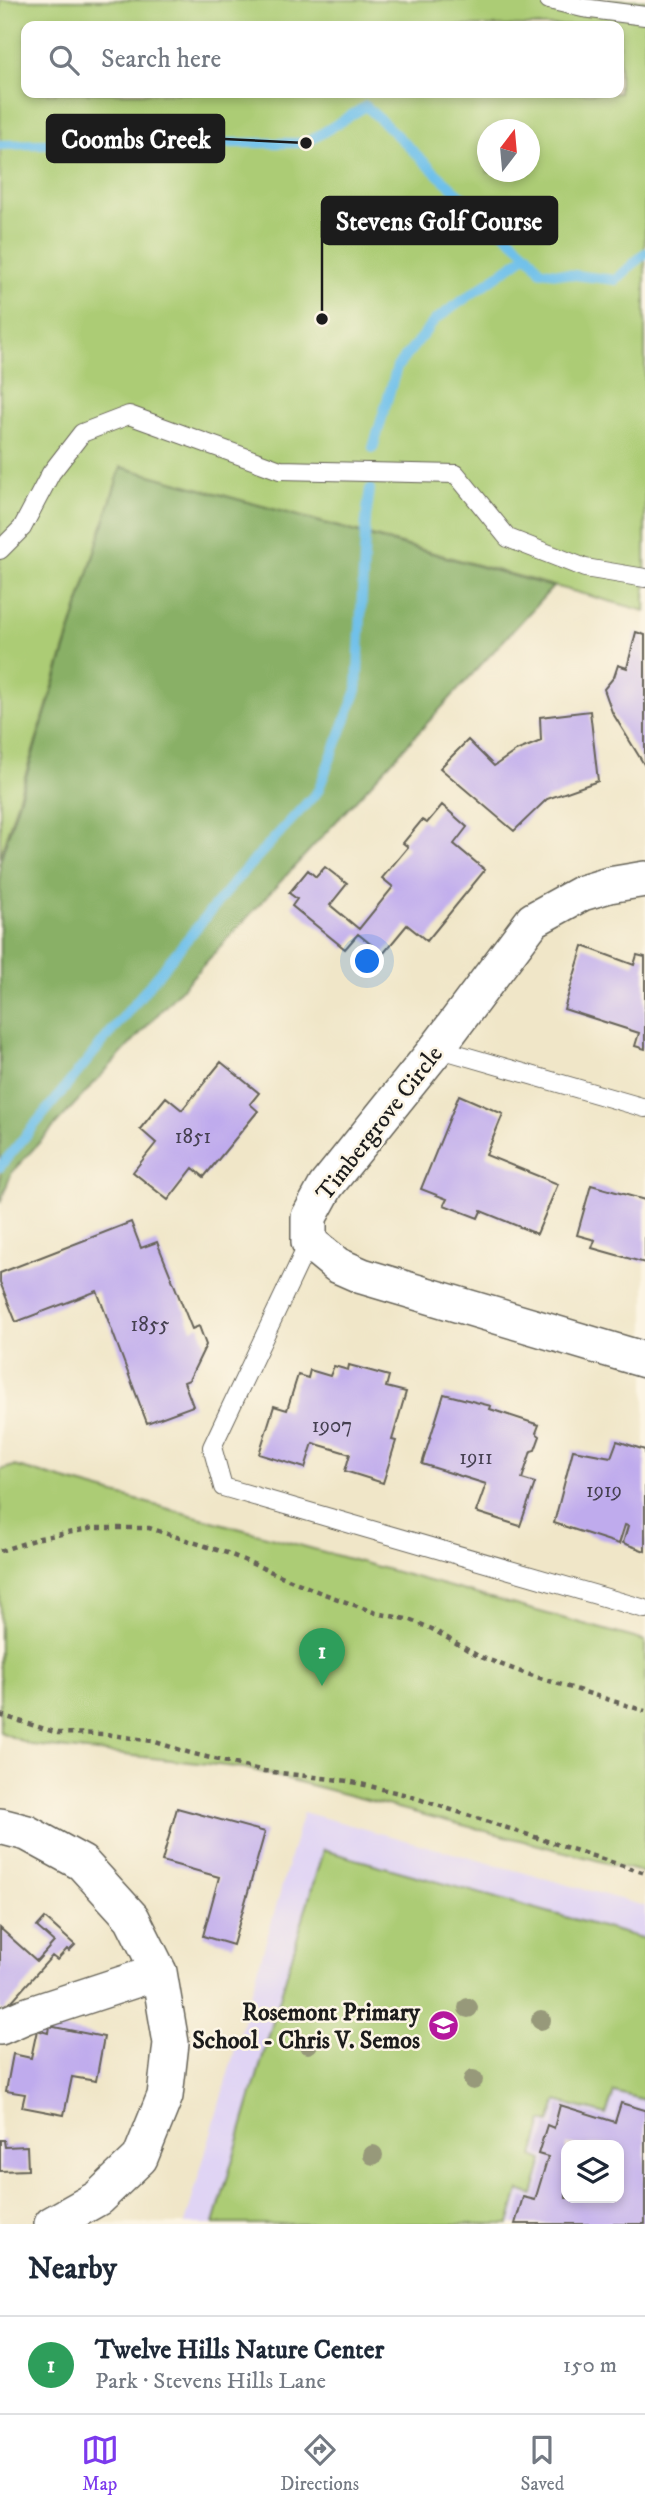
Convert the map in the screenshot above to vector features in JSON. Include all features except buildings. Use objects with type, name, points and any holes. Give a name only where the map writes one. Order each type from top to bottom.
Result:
[{"type":"street","name":"Timbergrove Circle","points":[[309,1242],[309,1217],[326,1186],[438,1048],[533,920],[582,893],[645,879]]},
{"type":"street","points":[[309,1242],[337,1265],[362,1276],[645,1360]]},
{"type":"street","points":[[0,1826],[27,1833],[82,1863],[132,1918],[159,1972],[171,2043],[165,2096],[140,2158],[98,2198],[52,2224]]},
{"type":"street","points":[[0,2027],[25,2016],[159,1972]]},
{"type":"lane","points":[[549,0],[583,8],[645,16]]},
{"type":"lane","points":[[0,550],[22,528],[51,473],[82,433],[129,415],[280,470],[456,474],[508,538],[585,568],[645,578]]},
{"type":"lane","points":[[438,1048],[645,1108]]},
{"type":"lane","points":[[309,1242],[212,1447],[223,1487],[645,1609]]},
{"type":"path","points":[[0,1551],[40,1538],[94,1528],[149,1528],[227,1553],[376,1613],[411,1620],[478,1656],[521,1672],[645,1711]]},
{"type":"path","points":[[0,1715],[58,1733],[105,1734],[152,1741],[264,1771],[348,1782],[403,1794],[645,1873]]},
{"type":"shaded area","name":"Rosemont Primary School - Chris V. Semos","points":[[303,1812],[645,1906],[645,2224],[185,2224]]},
{"type":"green space","points":[[0,0],[645,0],[645,611],[121,467],[0,857]]},
{"type":"green space","points":[[121,467],[553,587],[12,1172],[0,1203],[0,862]]},
{"type":"green space","points":[[14,1466],[645,1641],[645,1873],[245,1768],[31,1745],[0,1732],[0,1470]]},
{"type":"green space","name":"Rosemont Primary School - Chris V. Semos","points":[[323,1850],[645,1939],[645,2100],[614,2092],[606,2115],[557,2101],[550,2123],[543,2121],[533,2156],[543,2160],[533,2195],[519,2190],[509,2224],[214,2224]]},
{"type":"waterway","points":[[0,145],[306,143],[366,106],[438,175],[528,254],[541,271],[616,280],[645,253]]},
{"type":"waterway","points":[[373,448],[397,367],[435,320],[528,254]]},
{"type":"waterway","points":[[0,1167],[235,881],[318,791],[357,690],[366,518],[370,489]]},
{"type":"place","name":"Coombs Creek","points":[[306,143]]},
{"type":"place","name":"Stevens Golf Course","points":[[322,319]]},
{"type":"place","name":"Twelve Hills Nature Center","points":[[322,1686]]},
{"type":"place","name":"Rosemont Primary School - Chris V. Semos","points":[[443,2026]]}]
